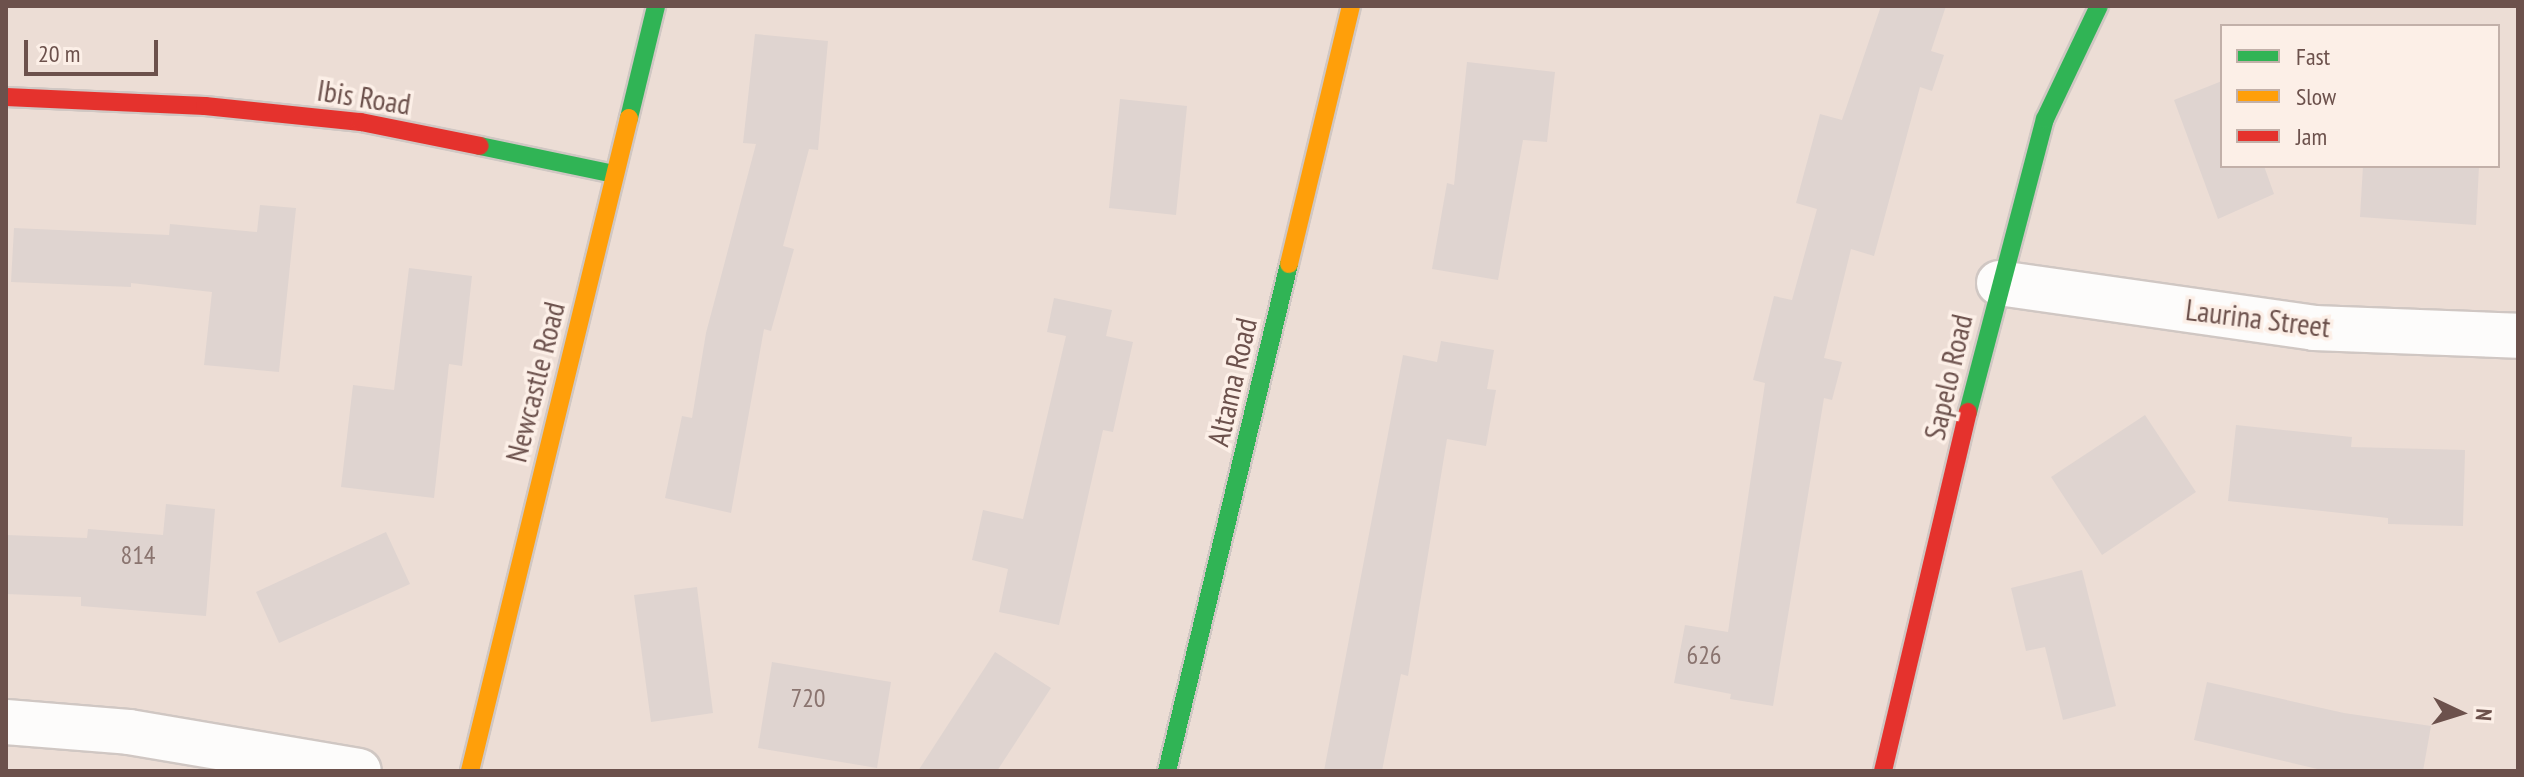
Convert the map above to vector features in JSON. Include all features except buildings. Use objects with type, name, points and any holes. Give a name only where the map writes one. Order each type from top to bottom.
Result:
[{"type":"street","name":"Newcastle Road","points":[[470,771],[656,6]]},
{"type":"street","name":"Altama Road","points":[[1167,771],[1351,6]]},
{"type":"street","name":"Sapelo Road","points":[[1883,771],[1999,283],[2045,119],[2099,6]]},
{"type":"street","name":"Ibis Road","points":[[6,97],[205,106],[361,122],[614,174]]},
{"type":"street","name":"Laurina Street","points":[[1999,283],[2314,328],[2518,336]]},
{"type":"street","points":[[6,722],[144,734],[359,771]]},
{"type":"shaded area","points":[[6,6],[2518,6],[2518,771],[6,771]]},
{"type":"traffic: fast","points":[[629,118],[656,6]]},
{"type":"traffic: fast","points":[[1968,412],[2045,119],[2099,6]]},
{"type":"traffic: fast","points":[[480,146],[614,174]]},
{"type":"traffic: fast","points":[[1167,771],[1289,264]]},
{"type":"traffic: slow","points":[[1289,264],[1351,6]]},
{"type":"traffic: slow","points":[[470,771],[629,118]]},
{"type":"traffic: jam","points":[[6,97],[205,106],[361,122],[480,146]]},
{"type":"traffic: jam","points":[[1883,771],[1968,412]]}]
